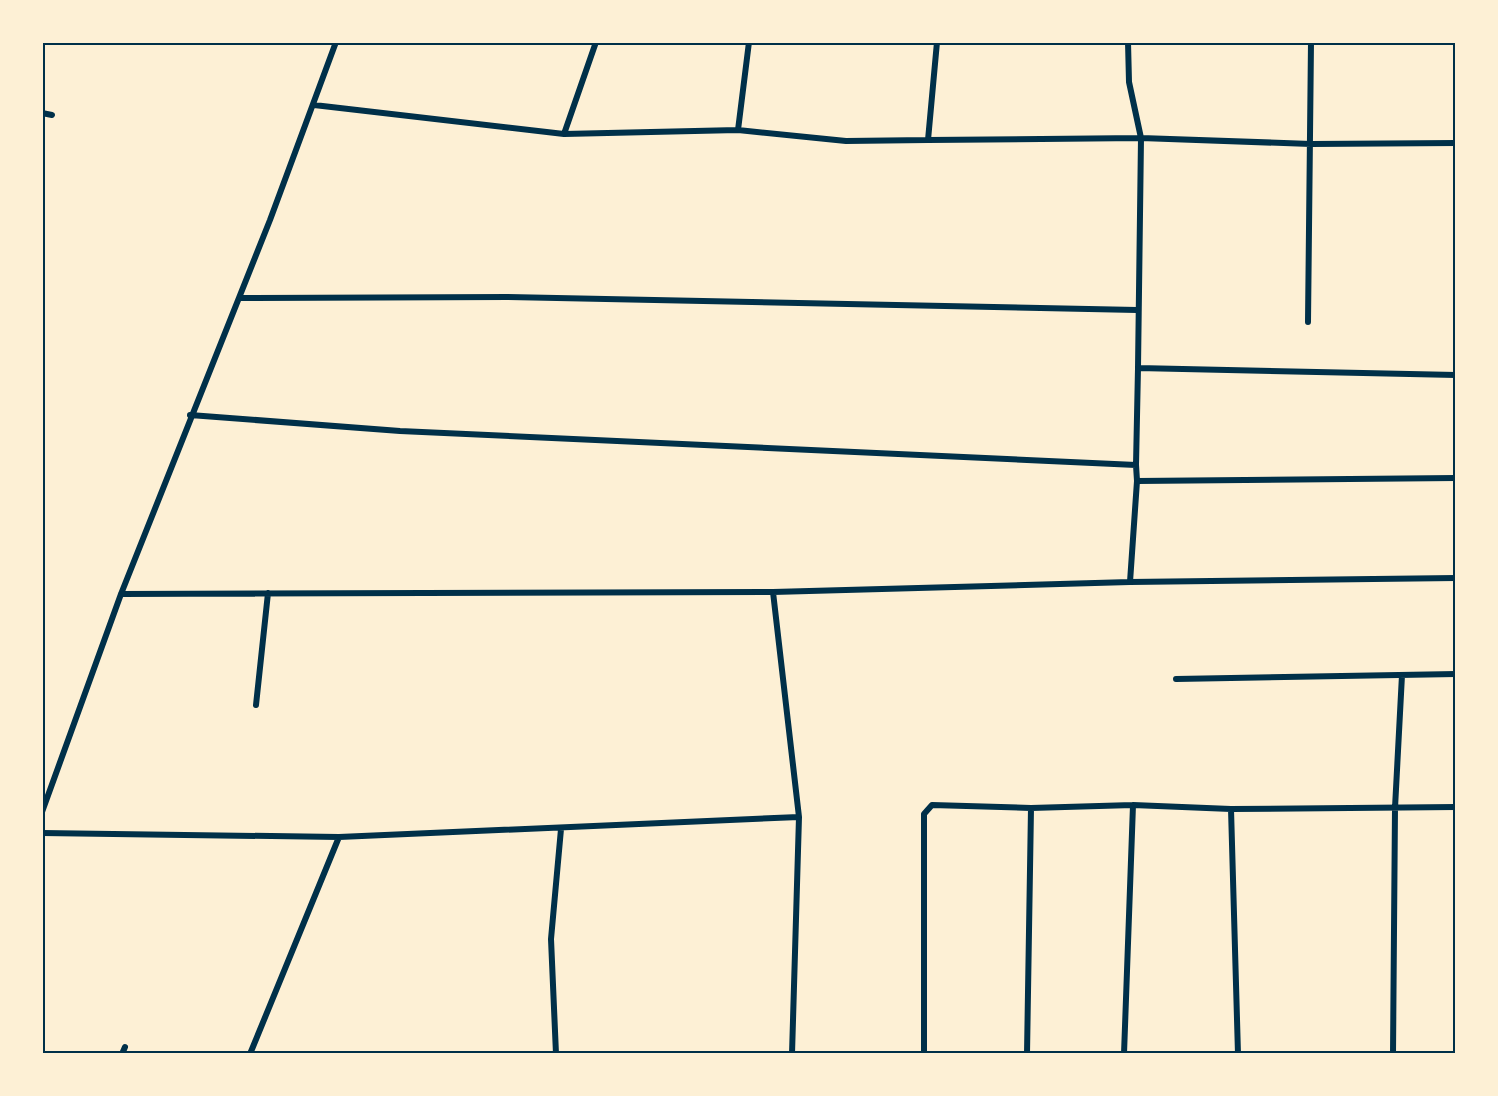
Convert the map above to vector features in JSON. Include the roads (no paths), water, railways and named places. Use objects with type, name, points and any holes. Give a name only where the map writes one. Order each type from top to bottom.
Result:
[{"type":"street","points":[[42,812],[190,415],[239,298],[336,42]]},
{"type":"street","points":[[564,134],[596,42]]},
{"type":"street","points":[[738,130],[749,42]]},
{"type":"street","points":[[928,140],[937,42]]},
{"type":"street","points":[[1128,42],[1129,82],[1142,138],[1137,310],[1137,481],[1130,582]]},
{"type":"street","points":[[1308,322],[1311,42]]},
{"type":"street","points":[[314,105],[564,134],[738,130],[846,141],[1142,138],[1311,144],[1456,143]]},
{"type":"street","points":[[42,113],[52,115]]},
{"type":"street","points":[[239,298],[519,297],[1137,310]]},
{"type":"street","points":[[1138,368],[1456,375]]},
{"type":"street","points":[[190,415],[411,432],[1136,465]]},
{"type":"street","points":[[1137,481],[1456,478]]},
{"type":"street","points":[[122,594],[773,592],[1130,582],[1456,578]]},
{"type":"street","points":[[773,592],[799,817],[792,1054]]},
{"type":"street","points":[[256,705],[268,593]]},
{"type":"street","points":[[1176,678],[1456,674]]},
{"type":"street","points":[[1394,1054],[1395,808],[1402,675]]},
{"type":"street","points":[[924,1054],[924,814],[927,808],[940,804],[1030,808],[1133,805],[1231,809],[1456,807]]},
{"type":"street","points":[[1124,1054],[1133,805]]},
{"type":"street","points":[[1027,1054],[1030,808]]},
{"type":"street","points":[[1231,809],[1238,1054]]},
{"type":"street","points":[[42,833],[339,837],[799,817]]},
{"type":"street","points":[[556,1054],[551,939],[561,829]]},
{"type":"street","points":[[250,1054],[339,837]]}]
